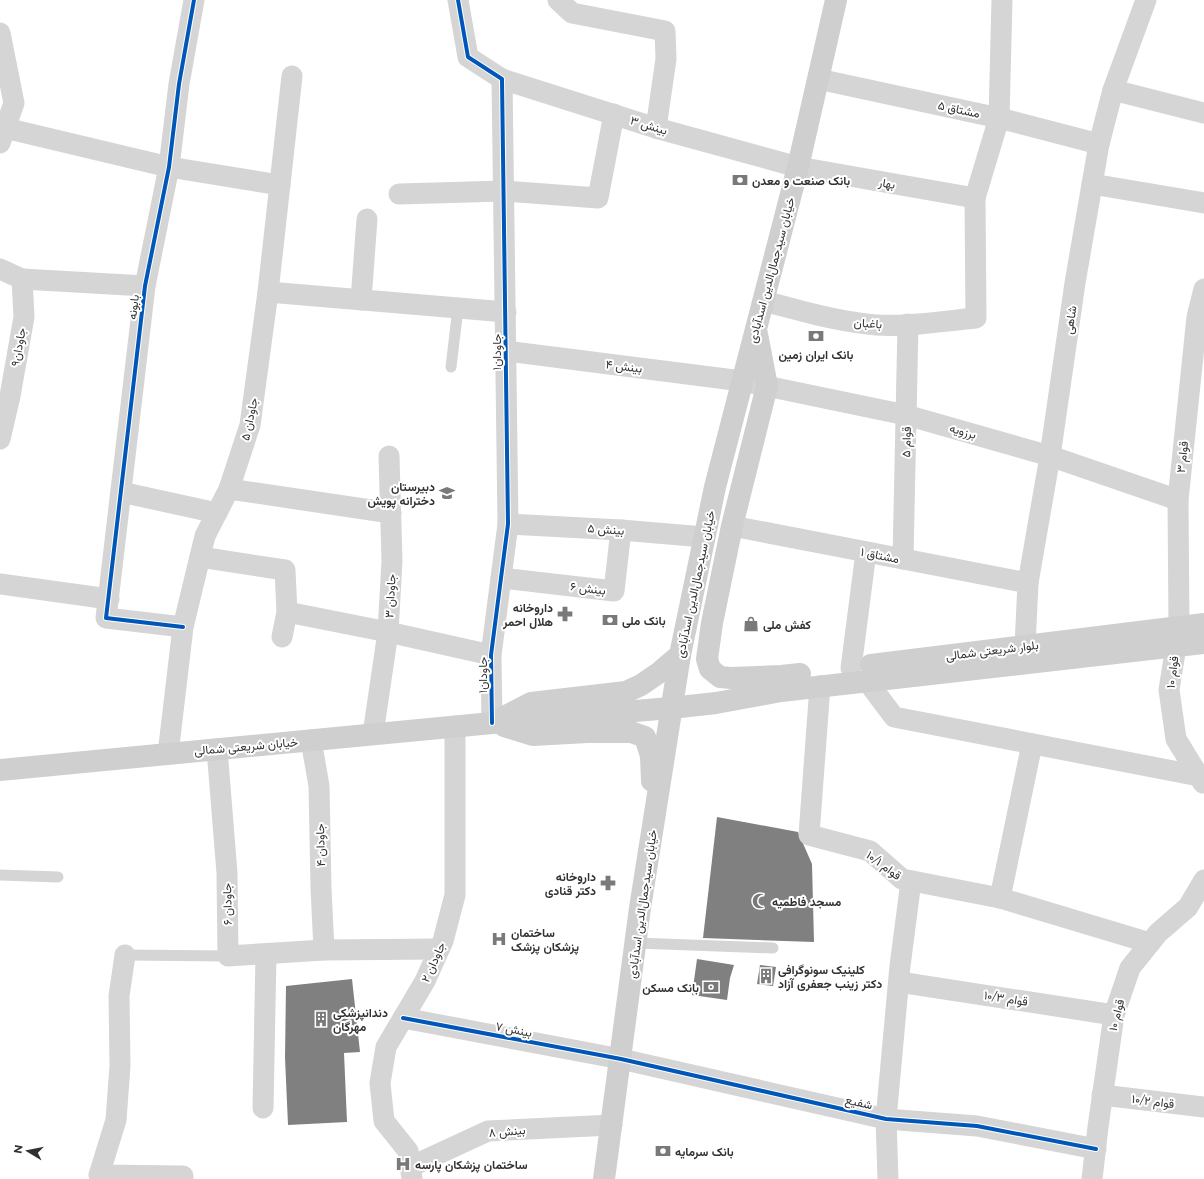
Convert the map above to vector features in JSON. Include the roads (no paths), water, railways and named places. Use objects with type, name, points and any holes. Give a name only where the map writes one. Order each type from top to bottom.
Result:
[{"type":"main road","name":"خیابان سیدجمال‌الدین اسدآبادی","points":[[604,1179],[636,943],[680,654],[704,537],[742,381],[798,167],[836,0]]},
{"type":"main road","points":[[756,329],[767,386],[732,526],[712,623],[707,659],[710,669],[720,677],[781,683]]},
{"type":"main road","name":"بلوار شریعتی شمالی","points":[[781,683],[1177,637],[1204,624]]},
{"type":"main road","name":"بلوار شریعتی شمالی","points":[[781,683],[820,686],[859,674],[1025,646],[1177,637],[1204,643]]},
{"type":"main road","points":[[492,723],[532,703],[626,692],[641,685],[660,672],[680,654]]},
{"type":"main road","name":"خیابان شریعتی شمالی","points":[[0,770],[455,726],[716,703],[781,683]]},
{"type":"main road","points":[[492,723],[533,735],[587,732],[631,732],[645,737],[651,756],[655,815]]},
{"type":"street","name":"بابونه","points":[[107,608],[145,286],[169,167],[179,84],[194,0]]},
{"type":"street","points":[[458,0],[468,57],[502,79]]},
{"type":"street","points":[[558,0],[572,13],[665,31],[666,59],[656,128]]},
{"type":"street","points":[[975,198],[999,118],[1002,0]]},
{"type":"street","name":"شاهی","points":[[1025,646],[1028,583],[1050,456],[1075,283],[1099,144],[1113,90],[1146,0]]},
{"type":"street","points":[[0,33],[14,103],[3,136],[169,167],[280,185]]},
{"type":"street","name":"جاودان ۵","points":[[168,754],[183,627],[205,536],[229,489],[250,426],[268,292],[292,76]]},
{"type":"street","name":"بینش ۳","points":[[502,79],[656,128],[798,167]]},
{"type":"street","name":"جاودان۱","points":[[492,723],[491,655],[508,524],[502,79]]},
{"type":"street","name":"مشتاق ۵","points":[[818,79],[999,118],[1099,144]]},
{"type":"street","points":[[1113,90],[1204,113]]},
{"type":"street","points":[[399,194],[504,191],[598,198],[614,114]]},
{"type":"street","name":"بهار","points":[[798,167],[975,198]]},
{"type":"street","points":[[1092,184],[1204,204]]},
{"type":"street","name":"باغبان","points":[[763,301],[840,321],[877,325],[976,318],[975,198]]},
{"type":"street","points":[[361,300],[367,219]]},
{"type":"street","points":[[0,269],[22,279],[145,286]]},
{"type":"street","name":"جاودان۹","points":[[0,439],[9,348],[24,317],[22,279]]},
{"type":"street","name":"قوام ۳","points":[[1177,637],[1178,500],[1197,317],[1204,289]]},
{"type":"street","points":[[268,292],[506,312]]},
{"type":"street","name":"قوام ۵","points":[[903,559],[908,324]]},
{"type":"street","name":"بینش ۴","points":[[506,351],[742,381]]},
{"type":"street","name":"برزویه","points":[[742,381],[906,416],[1050,456],[1178,500]]},
{"type":"street","name":"جاودان ۳","points":[[373,734],[388,632],[392,561],[390,456]]},
{"type":"street","points":[[229,489],[391,513]]},
{"type":"street","points":[[121,492],[218,513]]},
{"type":"street","name":"بینش ۵","points":[[508,524],[621,530],[704,537]]},
{"type":"street","name":"مشتاق ۱","points":[[732,526],[1028,583]]},
{"type":"street","name":"بینش ۶","points":[[501,578],[614,591],[621,530]]},
{"type":"street","points":[[866,552],[859,674],[894,717],[1032,744],[1202,781]]},
{"type":"street","points":[[200,557],[285,570],[287,612],[282,637]]},
{"type":"street","points":[[0,584],[183,627]]},
{"type":"street","points":[[287,612],[388,632],[491,655]]},
{"type":"street","name":"قوام ۱۰","points":[[1177,637],[1169,690],[1176,739],[1202,781]]},
{"type":"street","name":"قوام ۱۰/۱","points":[[820,686],[809,835],[870,851],[902,879],[1000,898],[1150,943]]},
{"type":"street","name":"جاودان ۲","points":[[411,1173],[408,1151],[384,1121],[380,1083],[386,1047],[425,981],[443,941],[454,895],[455,726]]},
{"type":"street","name":"جاودان ۴","points":[[311,740],[319,786],[324,950]]},
{"type":"street","points":[[1000,898],[1032,744]]},
{"type":"street","name":"جاودان ۶","points":[[217,749],[227,873],[228,956]]},
{"type":"street","points":[[888,1179],[886,1119],[899,982],[911,881]]},
{"type":"street","name":"قوام ۱۰","points":[[1092,1179],[1114,1014],[1130,968],[1158,933],[1188,907],[1203,885]]},
{"type":"street","points":[[228,956],[324,950],[439,949]]},
{"type":"street","points":[[263,1108],[266,954]]},
{"type":"street","points":[[125,955],[119,996],[120,1066],[116,1120],[100,1175],[183,1176],[183,1179]]},
{"type":"street","name":"قوام ۱۰/۳","points":[[899,982],[1114,1014]]},
{"type":"street","name":"بینش ۷","points":[[403,1018],[621,1059]]},
{"type":"street","name":"شفیع","points":[[621,1059],[886,1119],[977,1126],[1096,1149]]},
{"type":"street","name":"قوام ۱۰/۲","points":[[1102,1095],[1204,1107]]},
{"type":"street","name":"بینش ۸","points":[[411,1173],[488,1131],[612,1125]]},
{"type":"lane","points":[[452,367],[458,308]]},
{"type":"lane","points":[[0,875],[58,877]]},
{"type":"lane","points":[[636,943],[773,948]]},
{"type":"lane","points":[[125,955],[228,956]]},
{"type":"place","name":"بانک صنعت و معدن","points":[[740,180]]},
{"type":"place","name":"بانک ایران زمین","points":[[816,336]]},
{"type":"place","name":"دبیرستان دخترانه پویش","points":[[447,493]]},
{"type":"place","name":"داروخانه هلال احمر","points":[[565,614]]},
{"type":"place","name":"بانک ملی","points":[[610,620]]},
{"type":"place","name":"کفش ملی","points":[[751,624]]},
{"type":"place","name":"داروخانه دکتر قنادی","points":[[608,883]]},
{"type":"place","name":"مسجد فاطمیه","points":[[760,901]]},
{"type":"place","name":"ساختمان پزشکان پزشک","points":[[499,939]]},
{"type":"place","name":"کلینیک سونوگرافی دکتر زینب جعفری آزاد","points":[[766,976]]},
{"type":"place","name":"بانک مسکن","points":[[711,987]]},
{"type":"place","name":"دندانپزشکی مهرگان","points":[[321,1019]]},
{"type":"place","name":"بانک سرمایه","points":[[663,1151]]},
{"type":"place","name":"ساختمان پزشکان پارسه","points":[[403,1164]]}]
